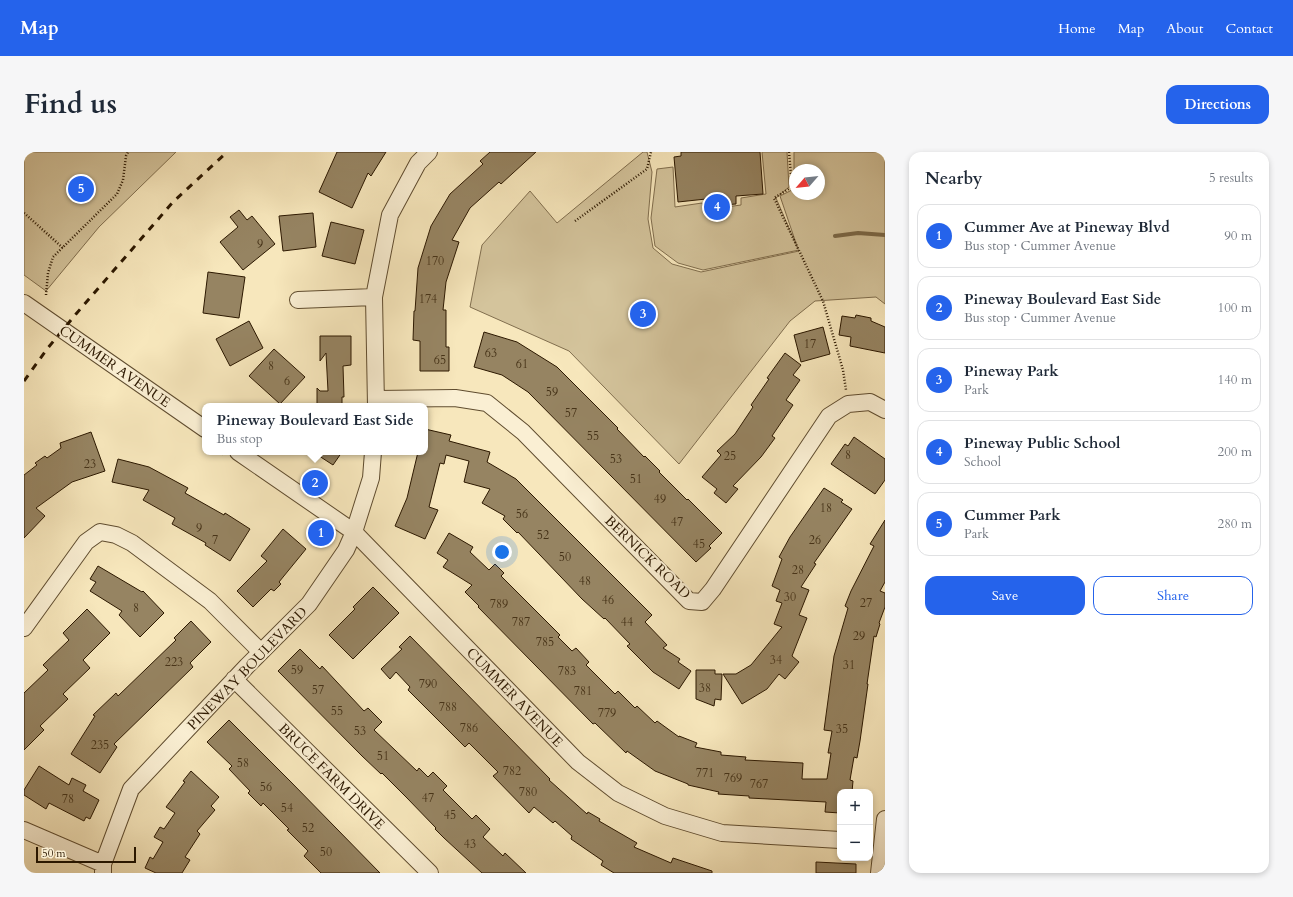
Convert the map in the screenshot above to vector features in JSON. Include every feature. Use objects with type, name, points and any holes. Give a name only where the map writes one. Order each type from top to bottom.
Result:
[{"type":"street","points":[[376,403],[374,297],[390,215],[418,163],[429,152]]},
{"type":"street","points":[[298,300],[374,297]]},
{"type":"street","name":"CUMMER AVENUE","points":[[24,303],[202,427]]},
{"type":"street","name":"BERNICK ROAD","points":[[376,403],[455,398],[487,403],[523,432],[689,600],[702,602],[717,583],[829,416],[848,404],[870,402],[885,410]]},
{"type":"street","name":"CUMMER AVENUE","points":[[242,455],[354,532],[578,762],[618,793],[665,816],[722,833],[837,840]]},
{"type":"street","name":"PINEWAY BOULEVARD","points":[[103,868],[131,789],[234,680],[309,604],[346,550],[354,532],[371,478],[373,455]]},
{"type":"street","points":[[24,628],[86,542],[100,532],[116,535],[132,543],[210,601],[261,652]]},
{"type":"street","name":"BRUCE FARM DRIVE","points":[[234,680],[430,873]]},
{"type":"street","points":[[879,873],[879,842],[885,819]]},
{"type":"street","points":[[24,830],[103,868]]},
{"type":"path","points":[[46,295],[48,273],[53,257],[117,194],[123,180],[126,156],[128,152]]},
{"type":"path","points":[[575,221],[647,169],[651,152]]},
{"type":"path","points":[[789,152],[792,187],[774,198],[822,301],[842,370],[848,404]]},
{"type":"path","points":[[24,213],[63,248]]},
{"type":"shaded area","points":[[24,152],[176,152],[99,227],[46,291],[24,275]]},
{"type":"shaded area","points":[[643,152],[647,152],[652,172],[648,219],[653,248],[672,264],[701,272],[799,250],[703,270],[678,263],[655,246],[651,218],[657,169],[673,167],[675,207],[702,203],[704,210],[741,205],[741,198],[766,194],[762,152],[787,152],[789,187],[776,198],[798,249],[780,196],[789,192],[789,200],[825,200],[825,164],[794,164],[794,152],[885,152],[885,304],[876,297],[815,301],[790,321],[679,464],[569,351],[470,307],[482,245],[530,191],[557,223]]},
{"type":"building","points":[[337,152],[386,152],[371,176],[368,173],[352,208],[319,192]]},
{"type":"building","points":[[490,152],[536,152],[501,184],[499,182],[470,208],[452,240],[459,242],[446,282],[443,310],[446,310],[446,347],[449,347],[449,371],[420,371],[420,341],[413,340],[414,311],[418,268],[431,226],[450,194],[483,164],[480,161]]},
{"type":"building","points":[[681,152],[760,152],[763,194],[736,196],[736,204],[706,206],[706,199],[678,202],[674,157],[681,156]]},
{"type":"building","points":[[239,210],[247,220],[252,216],[275,244],[243,270],[220,242],[238,227],[230,217]]},
{"type":"building","points":[[313,213],[316,247],[283,251],[279,216]]},
{"type":"building","points":[[331,222],[364,230],[355,264],[322,256]]},
{"type":"building","points":[[208,272],[245,277],[239,318],[203,313]]},
{"type":"building","points":[[856,315],[871,318],[871,321],[885,327],[885,353],[850,346],[851,337],[839,335],[842,316],[855,318]]},
{"type":"building","points":[[249,321],[263,348],[230,366],[216,339]]},
{"type":"building","points":[[823,327],[830,354],[801,362],[794,335]]},
{"type":"building","points":[[484,332],[517,342],[557,367],[618,428],[617,429],[644,457],[645,456],[687,500],[688,499],[722,533],[709,546],[711,548],[696,562],[528,392],[502,375],[474,367]]},
{"type":"building","points":[[320,336],[351,336],[351,365],[343,366],[344,397],[342,397],[342,403],[317,403],[317,388],[320,391],[328,391],[326,353],[320,361]]},
{"type":"building","points":[[274,349],[305,377],[281,403],[279,403],[249,376]]},
{"type":"building","points":[[785,353],[801,365],[793,375],[800,380],[786,400],[793,405],[772,436],[775,438],[761,457],[733,486],[738,489],[726,503],[714,493],[717,489],[702,477],[721,455],[717,451],[735,434],[753,407],[751,405],[769,379],[767,378]]},
{"type":"building","points":[[428,430],[451,435],[449,441],[490,452],[487,462],[516,479],[652,615],[645,622],[667,645],[663,648],[680,659],[678,662],[691,671],[679,689],[653,672],[627,646],[630,644],[605,618],[604,619],[582,599],[518,532],[517,533],[503,519],[505,516],[482,503],[490,489],[464,482],[469,461],[446,455],[444,464],[440,463],[429,507],[438,510],[425,539],[395,526],[407,498],[417,455],[428,455]]},
{"type":"building","points":[[91,432],[105,471],[72,482],[36,508],[45,516],[24,538],[24,475],[37,465],[35,463],[45,456],[47,458],[61,448],[60,443]]},
{"type":"building","points":[[854,437],[885,459],[885,480],[875,494],[831,464],[845,444],[848,446]]},
{"type":"building","points":[[318,455],[340,455],[333,465]]},
{"type":"building","points":[[118,459],[149,467],[188,488],[185,493],[224,515],[225,513],[250,529],[230,561],[205,545],[206,543],[172,524],[175,518],[143,500],[149,490],[112,482]]},
{"type":"building","points":[[824,488],[843,500],[841,502],[852,509],[814,563],[816,564],[801,587],[809,590],[799,615],[807,618],[792,656],[799,662],[785,679],[779,674],[767,689],[742,704],[723,674],[736,674],[751,665],[782,627],[774,624],[782,603],[776,601],[780,590],[772,586],[782,559],[779,557],[790,537]]},
{"type":"building","points":[[885,520],[885,582],[880,591],[885,593],[885,607],[876,637],[874,636],[860,741],[857,758],[854,757],[850,780],[853,781],[852,789],[837,789],[837,813],[825,812],[826,802],[749,798],[749,796],[718,794],[719,792],[688,785],[655,771],[627,751],[626,753],[595,723],[593,724],[478,607],[479,606],[465,592],[472,585],[443,567],[448,560],[437,553],[449,533],[473,547],[470,552],[489,570],[495,564],[504,573],[501,576],[560,635],[558,637],[572,651],[576,648],[589,662],[586,665],[615,694],[618,691],[635,708],[637,706],[655,723],[657,721],[679,737],[697,743],[695,747],[721,752],[721,755],[746,757],[745,760],[803,763],[802,779],[827,779],[831,753],[828,753],[832,731],[824,730],[834,656],[848,608],[845,606],[874,546],[870,544]]},
{"type":"building","points":[[283,529],[306,549],[279,582],[281,584],[274,591],[271,589],[253,607],[237,591],[267,561],[261,556]]},
{"type":"building","points":[[98,566],[142,592],[143,591],[164,613],[140,637],[119,615],[122,611],[90,591],[96,582],[90,579]]},
{"type":"building","points":[[373,587],[399,613],[353,659],[329,635],[355,609],[353,607]]},
{"type":"building","points":[[87,609],[110,633],[83,660],[90,668],[63,694],[68,699],[40,726],[44,730],[24,750],[24,693],[48,670],[43,665],[69,640],[63,633]]},
{"type":"building","points":[[191,621],[211,642],[190,663],[193,667],[114,744],[117,747],[100,773],[71,754],[95,716],[93,715],[116,693],[118,696],[176,640],[174,638]]},
{"type":"building","points":[[410,636],[550,779],[549,780],[587,814],[588,812],[600,819],[599,821],[637,843],[634,847],[671,863],[673,858],[712,871],[712,873],[614,873],[601,865],[603,861],[571,839],[572,836],[555,821],[553,823],[534,807],[529,813],[493,776],[498,772],[469,743],[465,747],[408,690],[410,687],[396,672],[390,679],[381,669],[402,649],[399,647]]},
{"type":"building","points":[[300,649],[320,669],[322,666],[364,711],[368,708],[382,722],[374,730],[417,771],[419,768],[428,777],[433,772],[447,786],[443,790],[472,819],[476,815],[490,829],[483,837],[503,856],[505,853],[526,873],[482,873],[444,838],[407,798],[382,773],[381,774],[362,756],[278,671]]},
{"type":"building","points":[[696,670],[715,670],[715,674],[722,674],[721,700],[715,699],[714,706],[696,699]]},
{"type":"building","points":[[229,720],[380,873],[321,873],[304,856],[308,851],[263,803],[261,806],[248,793],[250,791],[229,769],[232,766],[207,742]]},
{"type":"building","points":[[39,766],[69,785],[72,778],[86,785],[83,791],[99,800],[90,819],[86,817],[84,821],[49,803],[46,809],[24,795],[24,790]]},
{"type":"building","points":[[191,771],[219,797],[211,806],[215,810],[197,831],[200,834],[185,857],[190,860],[182,873],[156,873],[145,868],[150,857],[153,859],[163,842],[154,837],[160,827],[164,829],[175,813],[166,807],[185,782],[183,781]]},
{"type":"building","points":[[816,862],[856,864],[856,873],[816,873]]},
{"type":"waterway","points":[[835,236],[858,233],[885,235]]},
{"type":"railway","points":[[24,381],[47,349],[76,314],[173,202],[227,152]]},
{"type":"place","name":"Cummer Park","points":[[81,189]]},
{"type":"place","name":"Pineway Public School","points":[[717,207]]},
{"type":"place","name":"Pineway Park","points":[[643,314]]},
{"type":"place","name":"Pineway Boulevard East Side","points":[[315,483]]},
{"type":"place","name":"Cummer Ave at Pineway Blvd","points":[[321,533]]}]
